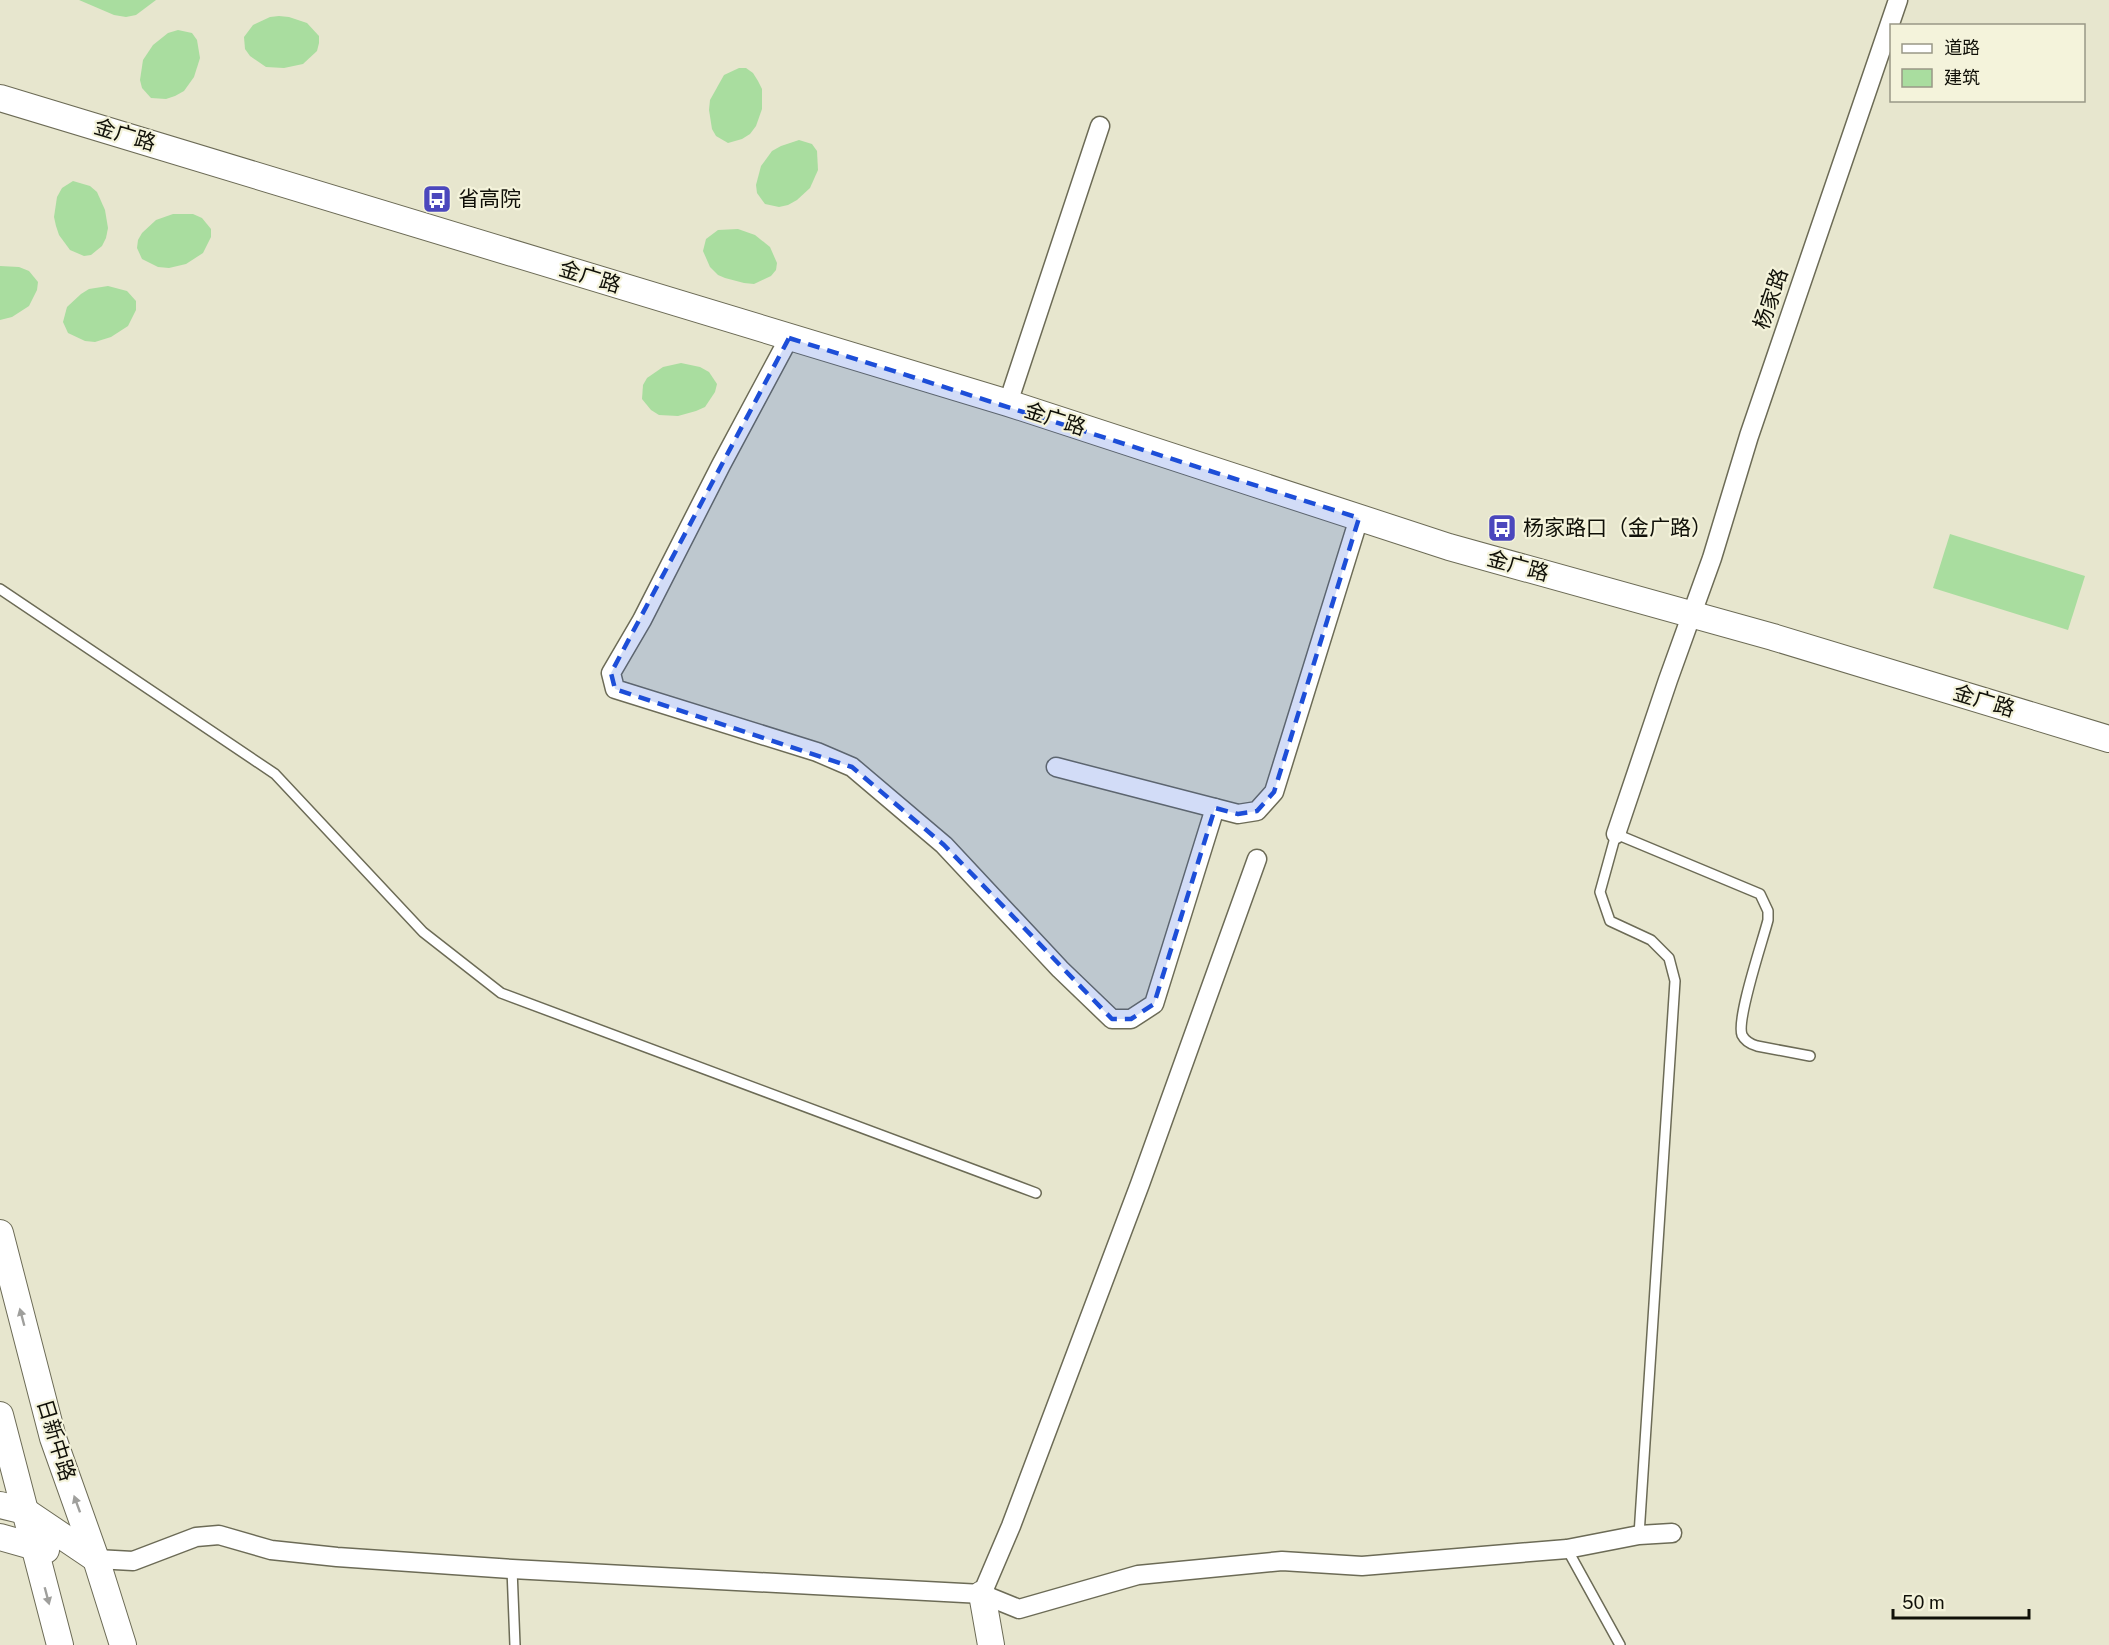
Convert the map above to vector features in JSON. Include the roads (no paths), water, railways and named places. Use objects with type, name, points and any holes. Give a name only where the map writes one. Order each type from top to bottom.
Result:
[{"type":"street","name":"杨家路","points":[[1616,834],[1693,614],[1783,334],[1898,0]]},
{"type":"street","name":"金广路","points":[[0,98],[1008,404],[1449,547],[1693,614],[2109,739]]},
{"type":"street","points":[[1008,404],[1100,126]]},
{"type":"street","points":[[789,338],[642,620],[611,673],[615,689],[817,752],[852,767],[944,845],[1060,969],[1112,1019],[1131,1019],[1154,1004],[1215,808]]},
{"type":"street","points":[[1056,767],[1238,814],[1257,811],[1274,792],[1359,518]]},
{"type":"street","points":[[991,1645],[982,1594],[1011,1526],[1140,1184],[1257,860]]},
{"type":"street","name":"日新中路","points":[[0,1233],[53,1438],[96,1559],[123,1645]]},
{"type":"street","points":[[0,1415],[60,1645]]},
{"type":"street","points":[[0,1505],[25,1511],[96,1559]]},
{"type":"street","points":[[0,1537],[34,1548],[96,1559],[133,1561],[196,1537],[219,1535],[271,1550],[337,1557],[512,1569],[982,1594],[1019,1609],[1138,1575],[1282,1561],[1362,1566],[1567,1549],[1639,1535],[1672,1533]]},
{"type":"lane","points":[[0,589],[275,774],[423,932],[501,993],[1036,1193]]},
{"type":"lane","points":[[1639,1535],[1675,981],[1669,958],[1651,940],[1610,921],[1600,892],[1616,834],[1760,894],[1768,910],[1768,920],[1742,1017],[1740,1026],[1742,1035],[1748,1043],[1756,1046],[1810,1056]]},
{"type":"lane","points":[[1567,1549],[1620,1645]]},
{"type":"lane","points":[[512,1569],[515,1645]]},
{"type":"place","name":"省高院","points":[[437,199]]},
{"type":"place","name":"杨家路口（金广路）","points":[[1502,528]]}]
